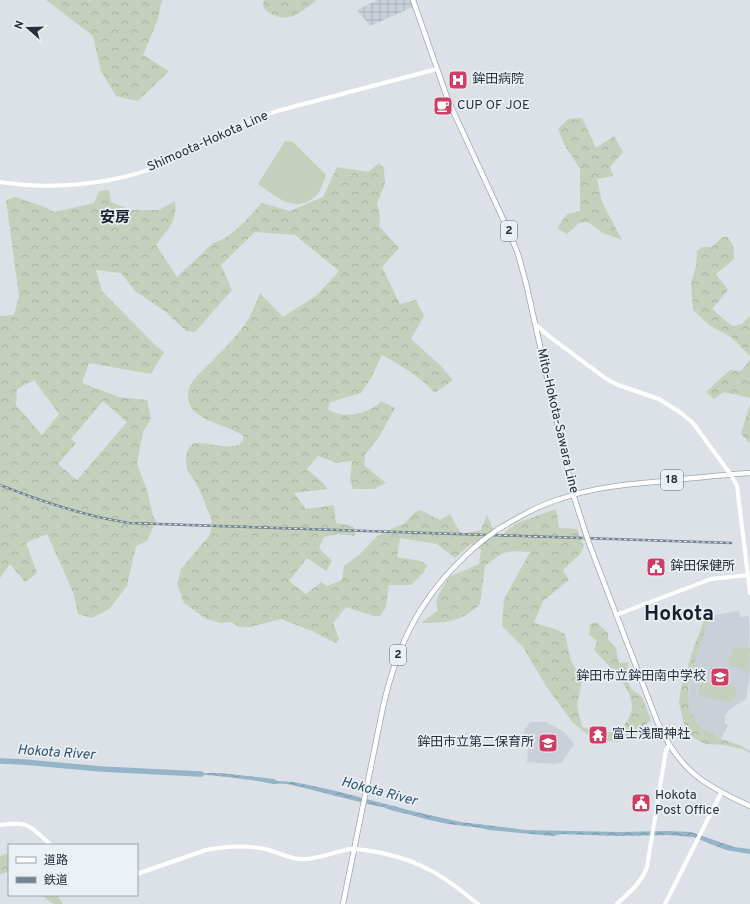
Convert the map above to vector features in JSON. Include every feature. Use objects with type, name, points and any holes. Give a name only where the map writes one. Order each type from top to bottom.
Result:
[{"type":"main road","name":"Mito-Hokota-Sawara Line","points":[[412,0],[451,105],[510,234],[524,278],[573,494],[590,546],[657,721],[669,746],[697,777],[721,793],[750,806]]},
{"type":"main road","name":"18","points":[[573,494],[615,485],[750,473]]},
{"type":"main road","name":"2","points":[[343,904],[389,680],[406,635],[423,607],[447,575],[468,553],[497,530],[516,518],[545,504],[573,494]]},
{"type":"street","name":"Shimoota-Hokota Line","points":[[0,182],[34,185],[58,185],[104,181],[125,177],[162,164],[216,136],[277,111],[437,69]]},
{"type":"street","points":[[535,324],[601,376],[618,385],[659,400],[681,413],[693,423],[731,474],[737,486],[750,593]]},
{"type":"street","points":[[616,615],[711,579],[748,575]]},
{"type":"street","points":[[617,904],[638,884],[644,874],[654,827],[665,753],[669,746]]},
{"type":"street","points":[[665,904],[721,793]]},
{"type":"street","points":[[0,825],[18,823],[28,825],[37,831],[50,844]]},
{"type":"street","points":[[138,874],[213,848],[260,848],[300,860],[354,849],[388,854],[422,865],[446,879],[478,904]]},
{"type":"shaded area","points":[[378,0],[410,0],[413,7],[370,26],[357,10]]},
{"type":"shaded area","name":"鉾田市立鉾田南中学校","points":[[739,611],[740,617],[749,616],[750,675],[746,699],[730,709],[725,716],[725,723],[728,725],[721,739],[702,729],[694,722],[688,701],[689,679],[709,619],[714,615]]},
{"type":"shaded area","name":"鉾田市立第二保育所","points":[[530,722],[546,722],[563,731],[572,741],[574,744],[562,762],[555,764],[527,762],[528,748],[523,747],[524,731]]},
{"type":"green space","points":[[46,0],[163,0],[158,19],[143,55],[169,71],[138,101],[116,96],[101,71],[93,36]]},
{"type":"green space","points":[[264,0],[317,0],[297,14],[290,17],[278,17],[265,9],[263,6]]},
{"type":"green space","points":[[582,118],[596,148],[614,136],[623,152],[610,167],[613,176],[597,179],[602,202],[622,240],[603,233],[588,222],[579,223],[567,234],[557,228],[567,214],[580,211],[580,169],[564,144],[558,129],[568,119]]},
{"type":"green space","points":[[285,141],[293,142],[326,175],[317,195],[309,201],[301,204],[286,202],[258,184]]},
{"type":"green space","points":[[379,163],[384,168],[385,184],[377,203],[380,215],[379,226],[399,248],[382,267],[400,304],[416,300],[424,316],[411,339],[440,365],[453,380],[435,393],[417,376],[382,355],[371,378],[361,393],[330,402],[328,409],[348,415],[363,412],[376,406],[381,401],[395,408],[379,437],[365,455],[364,465],[386,483],[374,489],[353,489],[350,480],[352,461],[337,463],[318,456],[307,469],[324,484],[327,489],[294,493],[306,509],[334,505],[336,523],[353,526],[355,536],[338,534],[324,537],[319,548],[332,561],[326,571],[307,558],[289,581],[306,594],[321,582],[327,586],[342,580],[344,566],[359,555],[377,536],[405,523],[414,513],[420,510],[440,520],[450,514],[461,534],[481,530],[487,515],[497,538],[517,523],[556,509],[559,528],[577,529],[584,547],[580,554],[563,570],[569,580],[543,601],[534,623],[555,629],[565,634],[571,661],[582,680],[577,705],[582,727],[602,733],[620,731],[630,716],[632,710],[631,699],[628,691],[618,676],[594,650],[597,641],[589,635],[590,624],[596,622],[608,633],[608,639],[616,648],[619,663],[629,662],[625,676],[631,689],[642,697],[651,720],[636,733],[618,742],[595,740],[573,723],[546,686],[523,647],[502,626],[504,599],[530,552],[515,551],[501,554],[485,566],[480,604],[466,615],[446,622],[421,623],[438,610],[436,602],[449,577],[479,564],[481,550],[471,544],[455,558],[437,544],[400,538],[397,557],[421,561],[427,565],[424,572],[411,585],[389,585],[386,607],[380,616],[374,616],[346,607],[333,623],[339,639],[336,643],[312,631],[281,619],[250,627],[240,627],[231,622],[221,623],[206,619],[184,603],[177,584],[181,569],[209,536],[212,526],[211,518],[203,498],[195,481],[187,470],[186,455],[189,448],[194,443],[232,446],[239,445],[243,440],[243,436],[237,432],[205,419],[194,411],[188,400],[188,391],[197,376],[243,327],[252,313],[260,293],[283,317],[317,295],[339,271],[295,235],[255,232],[221,265],[232,290],[195,332],[186,331],[166,312],[135,291],[121,273],[96,270],[102,291],[156,346],[164,352],[151,374],[89,363],[82,383],[119,397],[147,400],[151,419],[143,432],[137,464],[147,490],[153,516],[156,521],[147,541],[136,546],[127,586],[109,609],[92,618],[78,614],[73,592],[47,534],[26,543],[37,573],[25,582],[10,564],[0,578],[0,316],[14,315],[19,296],[6,200],[15,197],[55,212],[94,203],[99,191],[109,190],[111,202],[131,210],[159,210],[175,201],[175,214],[171,225],[156,245],[177,277],[213,243],[234,232],[262,203],[290,211],[323,197],[337,167],[368,172]],"holes":[[[34,380],[59,414],[42,435],[16,405],[17,389]],[[103,401],[127,422],[77,480],[58,464],[76,443],[71,439]]]},
{"type":"green space","points":[[723,237],[727,237],[732,244],[734,249],[734,259],[716,274],[728,290],[712,309],[732,326],[742,324],[750,316],[750,356],[731,337],[709,325],[693,310],[691,282],[696,267],[697,251],[702,247],[711,247]]},
{"type":"green space","points":[[750,360],[750,398],[724,392],[714,399],[706,392],[730,370],[741,371]]},
{"type":"green space","points":[[750,404],[750,443],[741,434]]},
{"type":"green space","points":[[708,610],[710,616],[688,687],[689,709],[699,726],[721,739],[742,746],[750,751],[750,753],[742,749],[724,745],[705,744],[694,738],[685,728],[679,703],[681,687]]},
{"type":"green space","points":[[733,647],[750,648],[748,672],[728,664]]},
{"type":"green space","points":[[703,682],[733,685],[737,694],[730,702],[700,696],[699,688]]},
{"type":"green space","points":[[8,853],[8,872],[0,874],[0,856]]},
{"type":"green space","points":[[43,896],[58,896],[63,904],[53,904]]},
{"type":"water","points":[[188,773],[221,773],[294,782],[461,822],[526,830],[691,832],[734,847],[750,849],[750,854],[726,850],[693,837],[668,835],[618,836],[561,834],[553,836],[489,830],[437,822],[300,787]]},
{"type":"waterway","name":"Hokota River","points":[[0,761],[101,769],[201,774]]},
{"type":"railway","points":[[0,485],[64,508],[129,523],[731,543]]},
{"type":"place","name":"鉾田病院","points":[[458,80]]},
{"type":"place","name":"CUP OF JOE","points":[[443,106]]},
{"type":"place","name":"鉾田保健所","points":[[656,567]]},
{"type":"place","name":"鉾田市立鉾田南中学校","points":[[720,677]]},
{"type":"place","name":"富士浅間神社","points":[[598,735]]},
{"type":"place","name":"鉾田市立第二保育所","points":[[548,743]]},
{"type":"place","name":"Hokota Post Office","points":[[641,803]]},
{"type":"district","name":"安房","points":[[115,218]]},
{"type":"district","name":"Hokota","points":[[679,614]]}]
